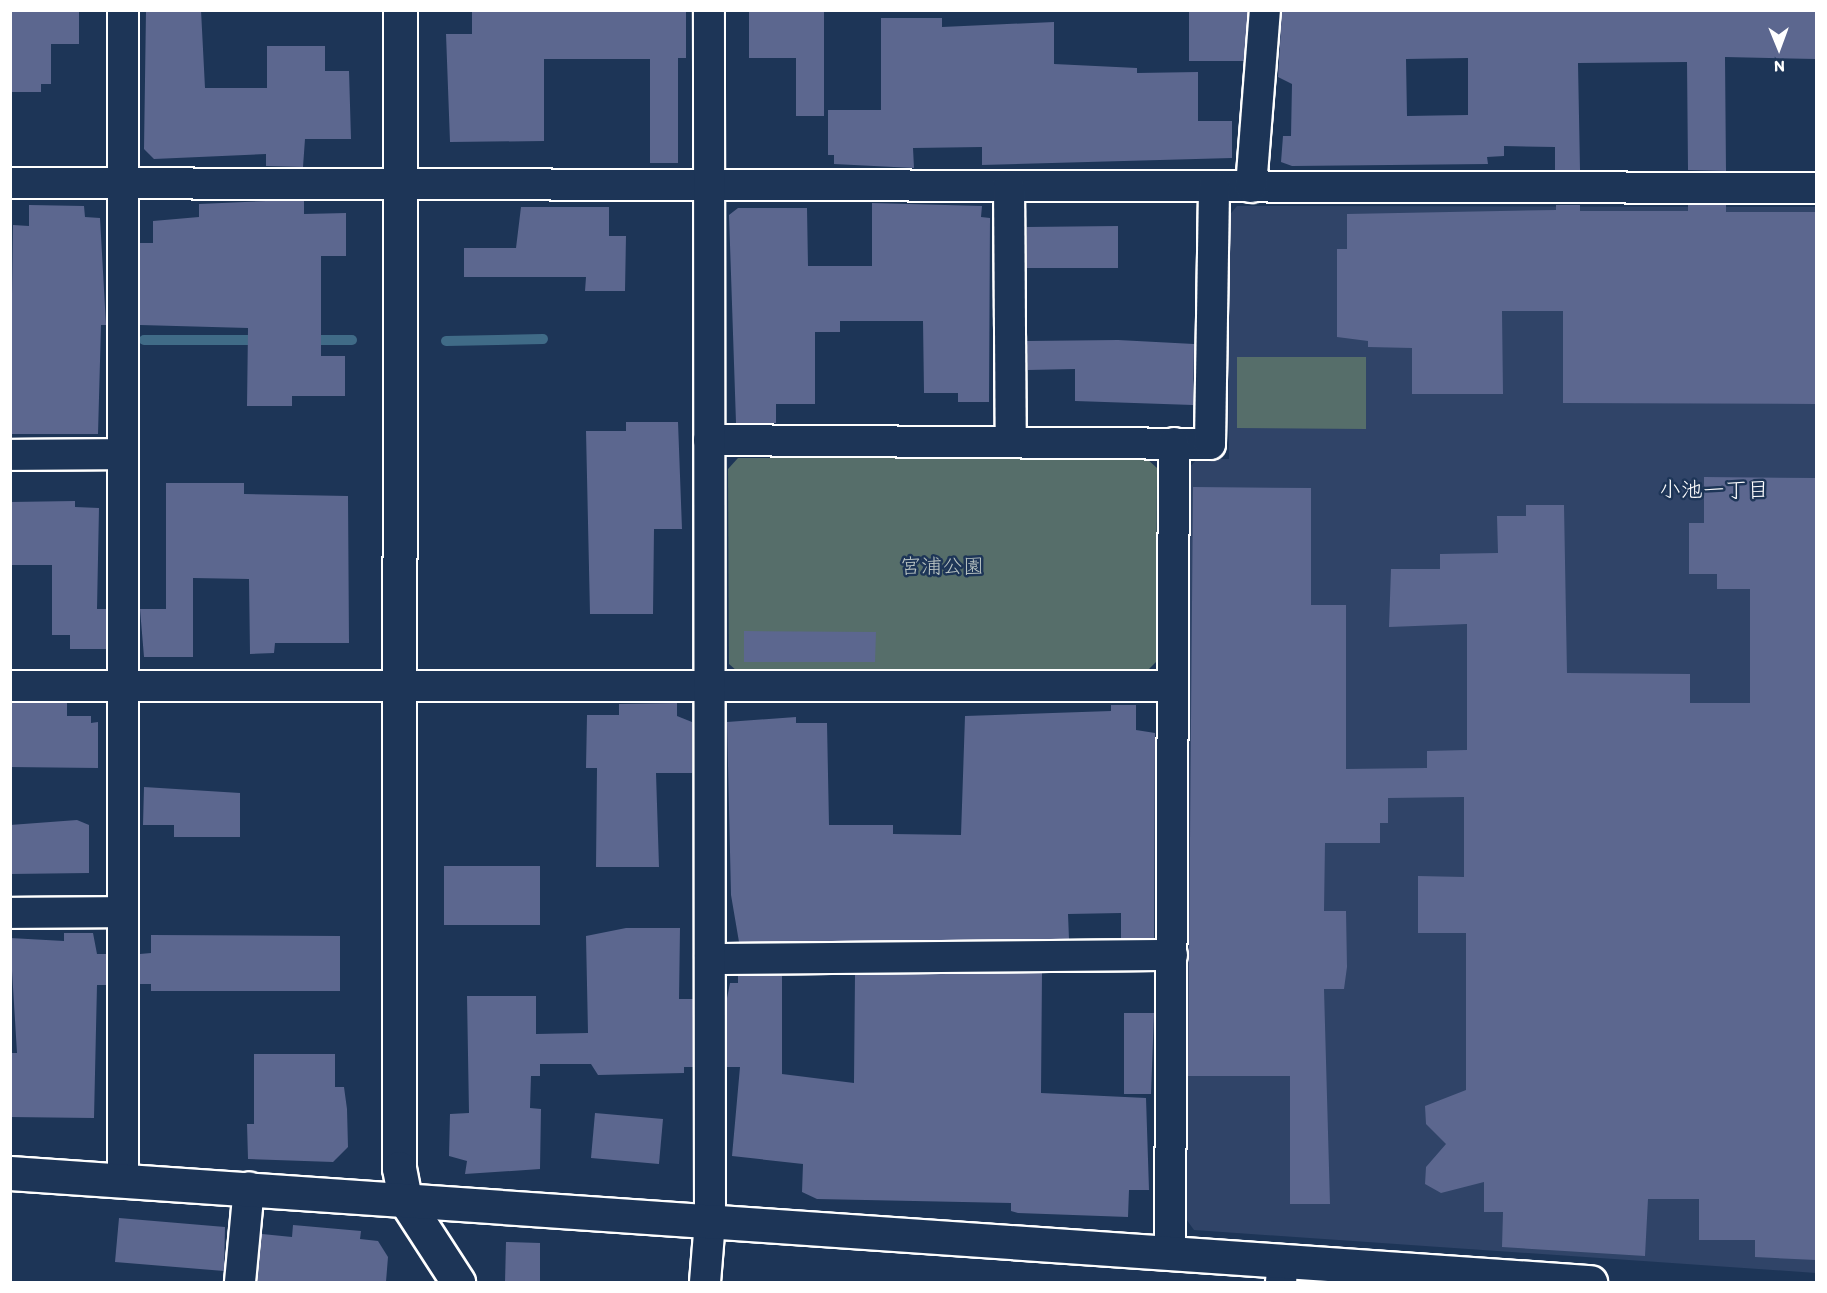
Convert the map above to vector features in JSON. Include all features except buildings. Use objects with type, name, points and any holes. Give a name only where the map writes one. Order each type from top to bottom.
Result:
[{"type":"street","points":[[123,10],[123,1180]]},
{"type":"street","points":[[400,10],[399,1168],[405,1200],[458,1282]]},
{"type":"street","points":[[705,1282],[710,1221],[709,10]]},
{"type":"street","points":[[1251,187],[1265,10]]},
{"type":"street","points":[[10,183],[1816,188]]},
{"type":"street","points":[[1009,186],[1011,442]]},
{"type":"street","points":[[709,440],[1210,444],[1214,187]]},
{"type":"street","points":[[1170,1253],[1174,443]]},
{"type":"street","points":[[10,455],[123,454]]},
{"type":"street","points":[[10,686],[399,688],[1173,686]]},
{"type":"street","points":[[10,913],[123,912]]},
{"type":"street","points":[[710,959],[1172,955]]},
{"type":"street","points":[[10,1173],[249,1187],[405,1200],[1170,1253],[1282,1272],[1590,1282]]},
{"type":"street","points":[[240,1282],[249,1187]]},
{"type":"shaded area","points":[[1237,206],[1816,207],[1816,1273],[1194,1230],[1186,1219],[1186,471],[1197,459],[1229,459],[1227,218]]},
{"type":"green space","points":[[1237,357],[1366,357],[1366,429],[1237,428]]},
{"type":"green space","name":"宮浦公園","points":[[738,458],[1146,458],[1157,468],[1156,662],[1144,674],[737,671],[729,664],[728,469]]},
{"type":"waterway","points":[[446,341],[543,339]]},
{"type":"waterway","points":[[144,340],[261,340]]},
{"type":"waterway","points":[[309,340],[352,340]]},
{"type":"district","name":"小池一丁目","points":[[1714,490]]}]
